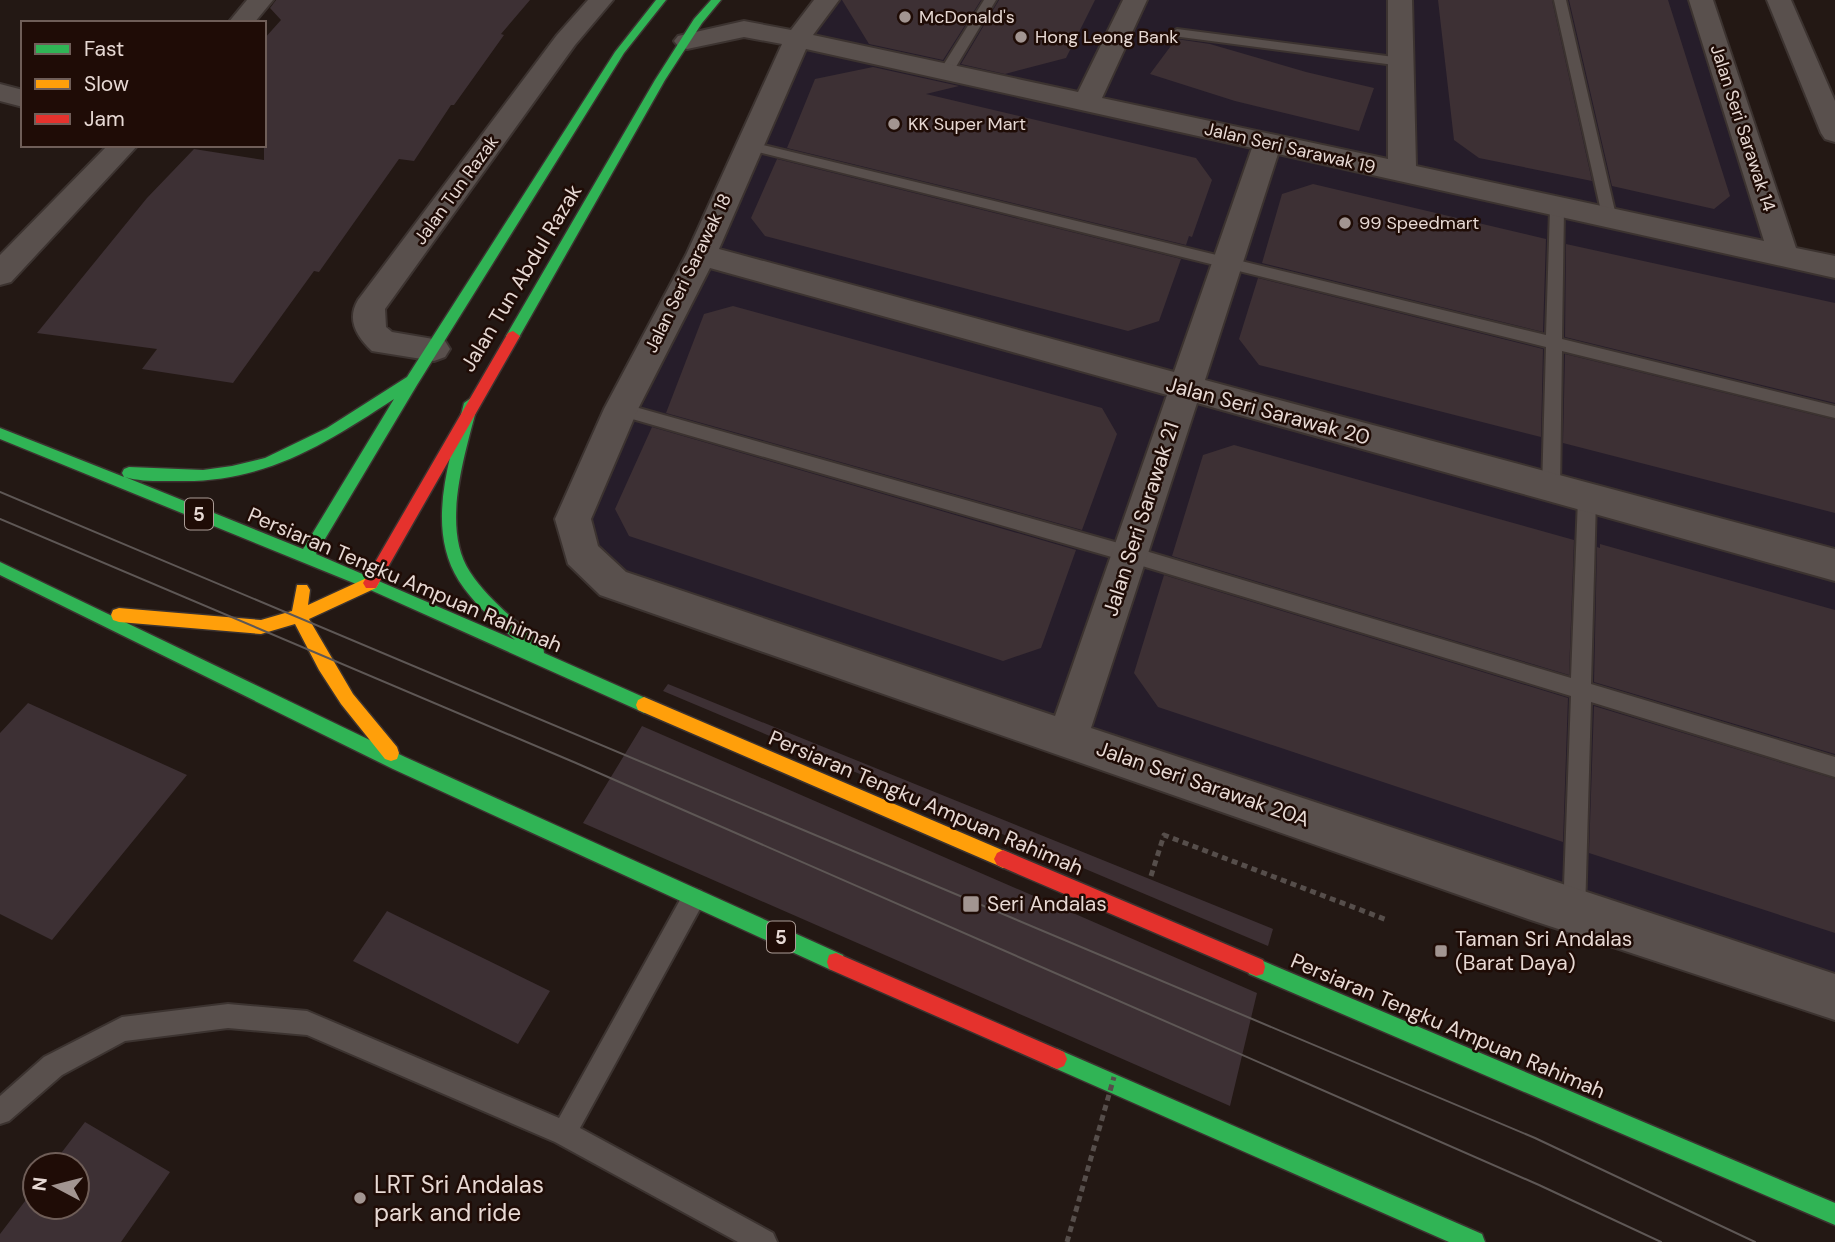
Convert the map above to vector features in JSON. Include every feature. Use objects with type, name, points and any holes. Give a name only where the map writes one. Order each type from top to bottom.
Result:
[{"type":"main road","name":"Jalan Tun Abdul Razak","points":[[306,558],[412,381],[620,52],[661,0]]},
{"type":"main road","name":"Jalan Tun Abdul Razak","points":[[370,583],[471,403],[660,80],[715,1]]},
{"type":"main road","points":[[92,469],[176,477],[228,472],[280,458],[412,381]]},
{"type":"main road","points":[[471,403],[452,484],[449,521],[460,569],[554,667]]},
{"type":"main road","name":"Persiaran Tengku Ampuan Rahimah","points":[[0,433],[370,583],[554,667],[1835,1214]]},
{"type":"main road","points":[[306,558],[299,616],[347,699],[399,763]]},
{"type":"main road","name":"5","points":[[0,568],[399,763],[693,899],[1474,1242]]},
{"type":"main road","points":[[96,613],[261,627],[299,616],[370,583]]},
{"type":"street","points":[[242,21],[261,0]]},
{"type":"street","name":"Jalan Tun Razak","points":[[434,349],[383,343],[370,331],[369,308],[566,40],[601,0]]},
{"type":"street","name":"Jalan Seri Sarawak 18","points":[[581,553],[573,519],[621,409],[701,255],[747,145],[797,39],[827,0]]},
{"type":"street","points":[[1087,102],[1135,0]]},
{"type":"street","points":[[1400,0],[1402,173]]},
{"type":"street","name":"Jalan Seri Sarawak 14","points":[[1701,0],[1784,257]]},
{"type":"street","points":[[1779,0],[1835,133]]},
{"type":"street","points":[[715,1],[744,29]]},
{"type":"street","name":"Jalan Seri Sarawak 19","points":[[687,41],[744,29],[797,39],[1558,209],[1835,267]]},
{"type":"street","points":[[0,92],[21,98]]},
{"type":"street","name":"Jalan Seri Sarawak 21","points":[[1068,737],[1268,143]]},
{"type":"street","points":[[0,274],[122,147]]},
{"type":"street","name":"Jalan Seri Sarawak 20","points":[[701,255],[1835,565]]},
{"type":"street","name":"Jalan Seri Sarawak 20A","points":[[581,553],[613,584],[1068,737],[1574,914],[1835,997]]},
{"type":"lane","points":[[946,72],[990,0]]},
{"type":"lane","points":[[1560,0],[1610,220]]},
{"type":"lane","points":[[1177,33],[1402,62]]},
{"type":"lane","points":[[747,145],[1227,260],[1835,412]]},
{"type":"lane","points":[[1551,489],[1558,209]]},
{"type":"lane","points":[[621,409],[1129,554],[1835,767]]},
{"type":"lane","points":[[1574,914],[1587,499]]},
{"type":"lane","points":[[564,1133],[693,899]]},
{"type":"lane","points":[[0,1112],[52,1066],[122,1029],[228,1016],[307,1023],[564,1133],[764,1242]]},
{"type":"path","points":[[1150,879],[1164,835],[1387,920]]},
{"type":"path","points":[[1067,1242],[1114,1077]]},
{"type":"shaded area","points":[[837,0],[1690,0],[1774,263],[1835,276],[1835,977],[630,576],[597,547],[588,517],[721,243],[811,34]]},
{"type":"building","points":[[276,0],[530,0],[501,34],[504,35],[454,105],[451,105],[414,161],[399,159],[319,272],[314,271],[233,383],[142,369],[157,349],[37,333],[147,198],[194,149],[264,160],[266,37],[281,20],[270,8]]},
{"type":"building","points":[[842,0],[981,0],[943,60],[869,44]]},
{"type":"building","points":[[999,0],[1095,0],[1066,58],[1005,74],[961,64]]},
{"type":"building","points":[[1438,0],[1552,0],[1592,181],[1479,158],[1454,140]]},
{"type":"building","points":[[1569,0],[1668,0],[1730,196],[1714,209],[1612,186]]},
{"type":"building","points":[[1176,39],[1210,44],[1306,72],[1374,88],[1359,131],[1235,101],[1150,74]]},
{"type":"building","points":[[873,67],[959,86],[926,94],[1196,158],[1212,180],[1192,237],[1189,236],[1186,245],[787,148],[815,79]]},
{"type":"building","points":[[777,159],[1181,259],[1159,321],[1128,331],[765,236],[751,218]]},
{"type":"building","points":[[1313,184],[1546,239],[1543,332],[1262,263],[1282,194]]},
{"type":"building","points":[[1566,244],[1835,303],[1835,403],[1565,337]]},
{"type":"building","points":[[1258,278],[1543,349],[1541,437],[1259,365],[1239,339]]},
{"type":"building","points":[[733,306],[1102,408],[1117,434],[1082,530],[666,413],[704,314]]},
{"type":"building","points":[[1565,354],[1835,420],[1835,513],[1563,443]]},
{"type":"building","points":[[652,427],[1076,550],[1041,648],[1003,661],[629,536],[615,509]]},
{"type":"building","points":[[1234,445],[1574,540],[1569,675],[1172,556],[1203,455]]},
{"type":"building","points":[[1600,544],[1835,610],[1835,754],[1594,682],[1597,547],[1600,548]]},
{"type":"building","points":[[1164,575],[1568,698],[1563,842],[1158,707],[1134,673]]},
{"type":"building","points":[[668,684],[1273,929],[1268,946],[663,691]]},
{"type":"building","points":[[28,703],[187,775],[52,940],[0,914],[0,733]]},
{"type":"building","points":[[1594,706],[1835,779],[1835,933],[1589,853]]},
{"type":"building","name":"Seri Andalas","points":[[642,726],[1257,993],[1230,1106],[583,823]]},
{"type":"building","points":[[387,911],[550,991],[518,1044],[353,961]]},
{"type":"building","points":[[85,1122],[170,1172],[121,1242],[0,1242],[0,1234],[21,1206],[21,1221],[91,1221],[91,1151],[63,1151]]},
{"type":"tram line","points":[[0,492],[1535,1138],[1755,1242]]},
{"type":"tram line","points":[[0,519],[576,763],[1539,1185],[1661,1242]]},
{"type":"traffic: fast","points":[[306,558],[412,381],[620,52],[661,0]]},
{"type":"traffic: fast","points":[[513,336],[660,80],[698,21],[716,0]]},
{"type":"traffic: fast","points":[[129,473],[203,475],[232,472],[269,462],[311,443],[412,381]]},
{"type":"traffic: fast","points":[[471,403],[452,485],[449,527],[452,547],[459,567],[474,589],[537,650]]},
{"type":"traffic: fast","points":[[0,433],[371,583],[644,705]]},
{"type":"traffic: fast","points":[[0,568],[399,763],[836,962]]},
{"type":"traffic: fast","points":[[1256,967],[1835,1214]]},
{"type":"traffic: fast","points":[[1057,1059],[1474,1242]]},
{"type":"traffic: slow","points":[[119,615],[261,627],[299,616],[371,583]]},
{"type":"traffic: slow","points":[[302,590],[299,616],[325,665],[347,699],[391,753]]},
{"type":"traffic: slow","points":[[644,705],[1003,859]]},
{"type":"traffic: jam","points":[[371,583],[513,336]]},
{"type":"traffic: jam","points":[[1003,859],[1256,967]]},
{"type":"traffic: jam","points":[[836,962],[1057,1059]]},
{"type":"place","name":"McDonald's","points":[[905,17]]},
{"type":"place","name":"Hong Leong Bank","points":[[1021,37]]},
{"type":"place","name":"KK Super Mart","points":[[894,124]]},
{"type":"place","name":"99 Speedmart","points":[[1345,223]]},
{"type":"place","name":"Seri Andalas","points":[[971,904]]},
{"type":"place","name":"Taman Sri Andalas (Barat Daya)","points":[[1441,951]]},
{"type":"place","name":"LRT Sri Andalas park and ride","points":[[360,1198]]}]
